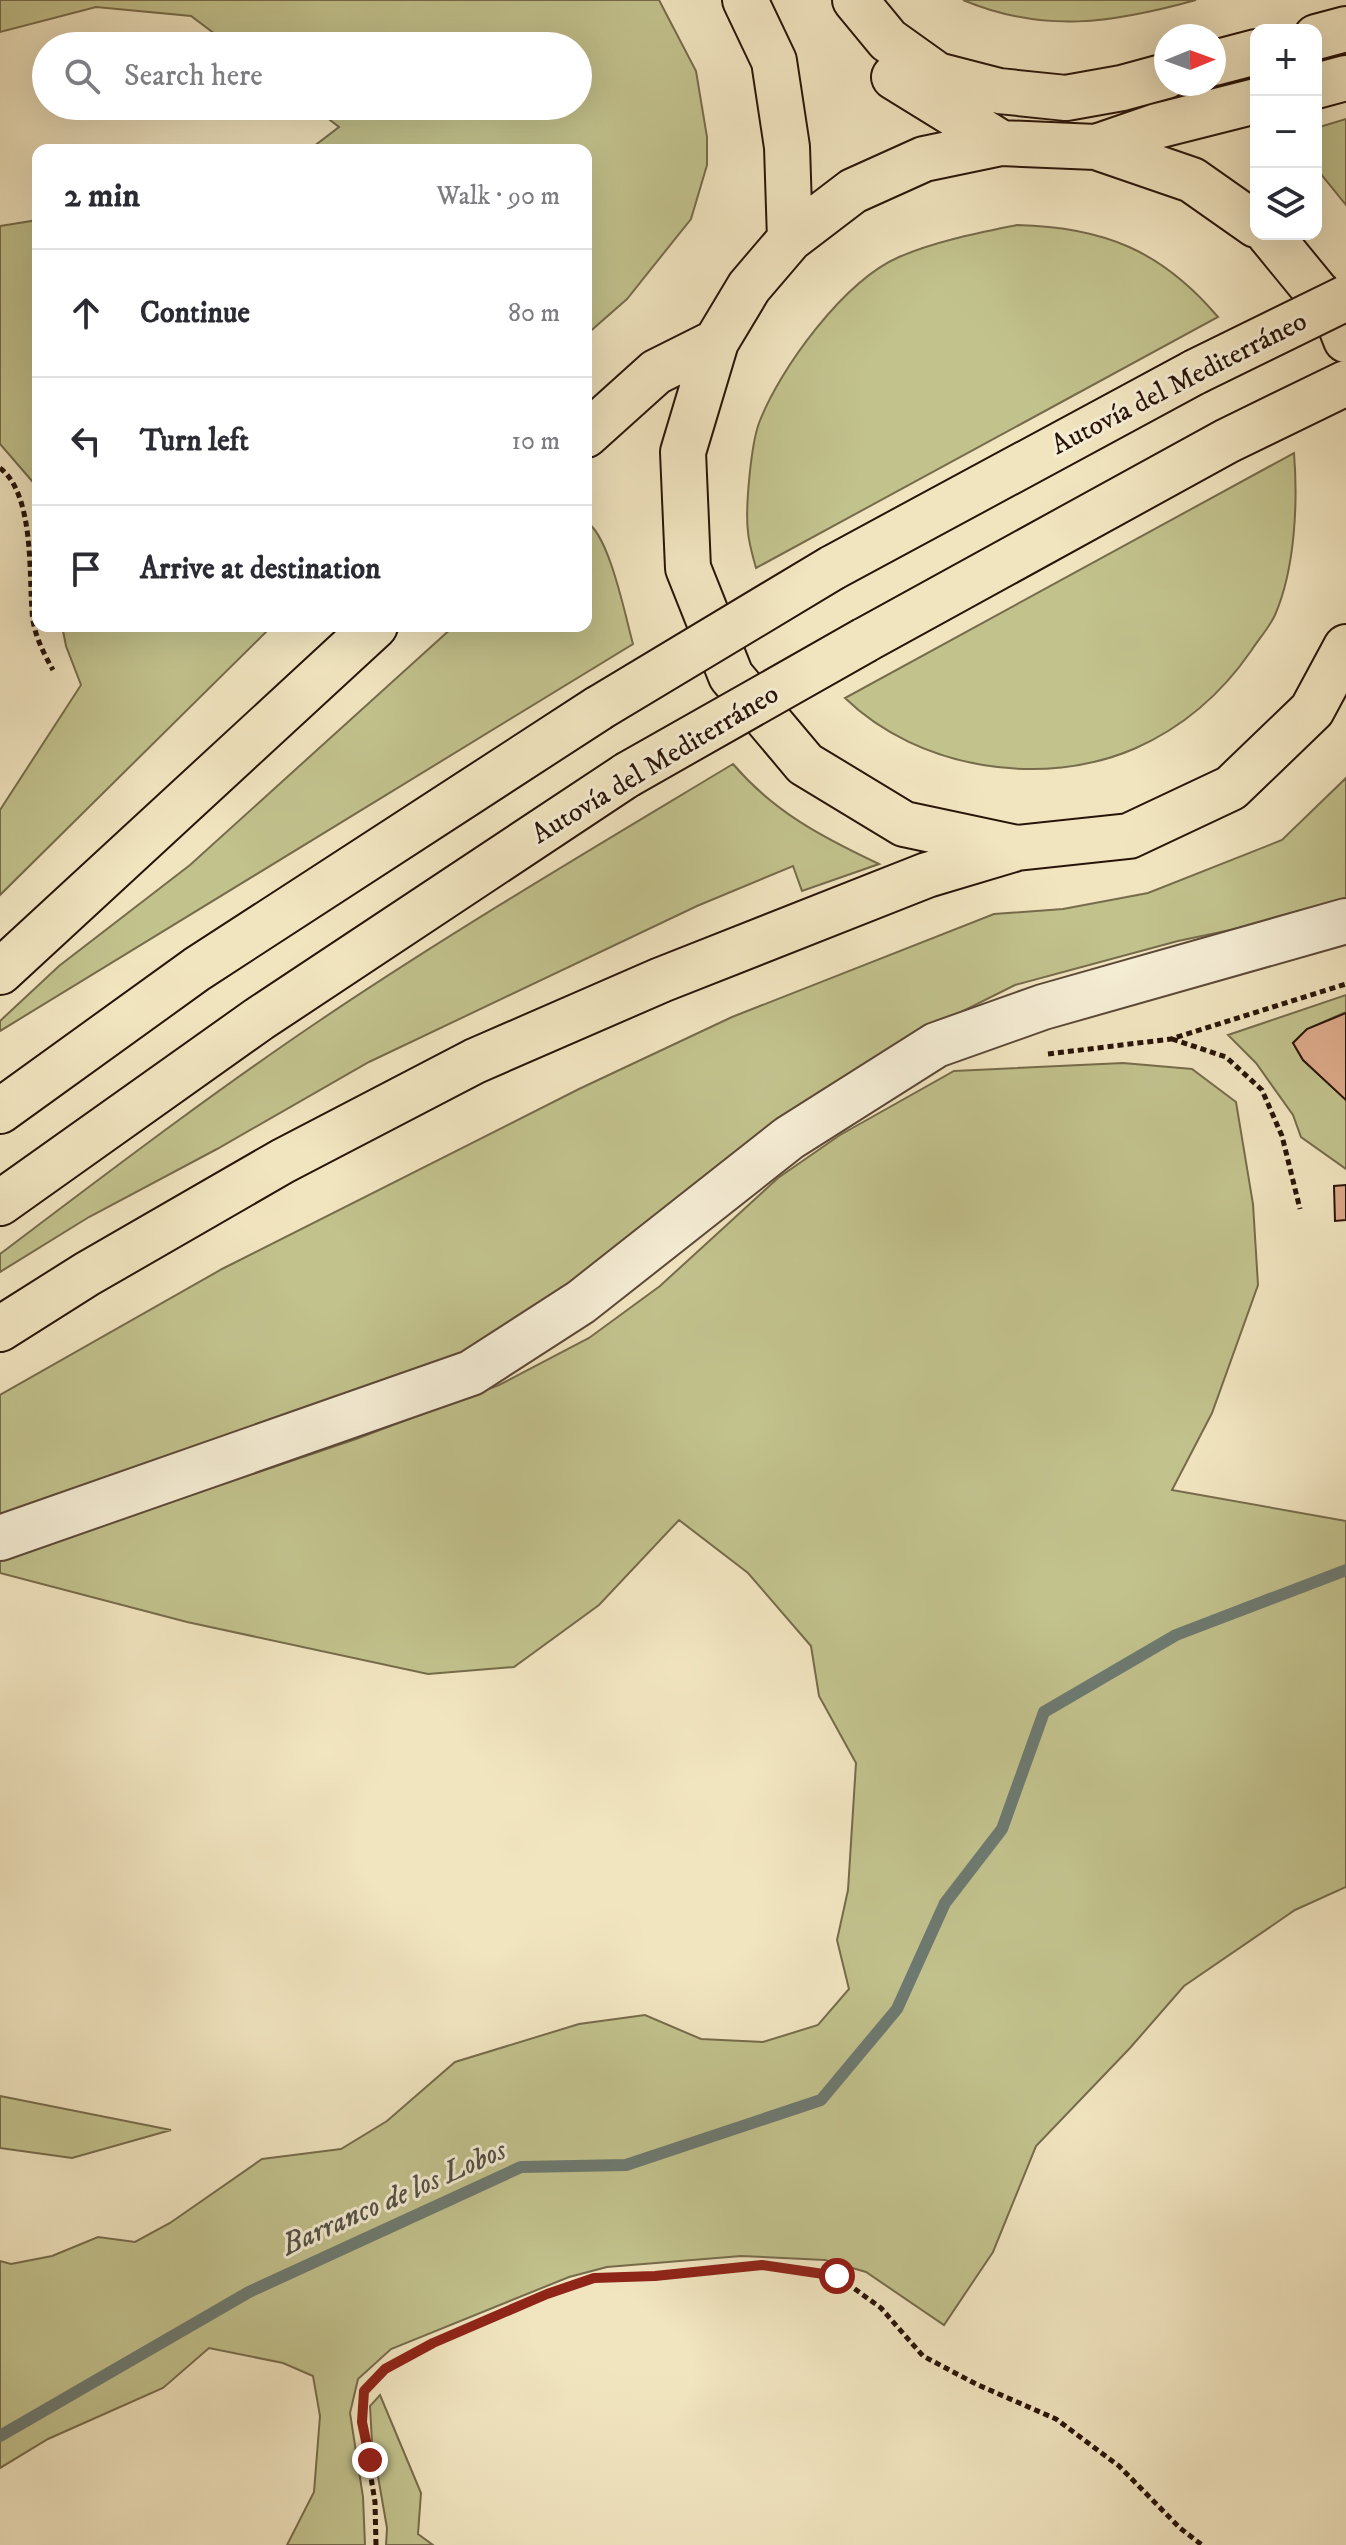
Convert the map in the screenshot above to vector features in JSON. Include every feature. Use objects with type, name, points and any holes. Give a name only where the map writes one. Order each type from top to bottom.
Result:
[{"type":"highway","points":[[745,0],[774,61],[787,147],[790,239]]},
{"type":"highway","points":[[834,0],[896,79],[1001,143]]},
{"type":"highway","points":[[855,0],[888,40],[937,75],[999,91],[1066,98],[1154,79]]},
{"type":"highway","points":[[1322,35],[1346,29]]},
{"type":"highway","points":[[1226,60],[1250,54]]},
{"type":"highway","points":[[1322,84],[1346,78]]},
{"type":"highway","points":[[1096,147],[1157,126],[1250,103]]},
{"type":"highway","points":[[1017,848],[904,824],[805,764],[731,676],[688,568],[683,452],[716,342],[749,287],[790,239],[853,191],[924,159],[1001,143],[1096,147],[1192,180],[1250,221]]},
{"type":"highway","points":[[1274,240],[1337,317],[1346,340]]},
{"type":"highway","name":"Autovía del Mediterráneo","points":[[0,1111],[197,969],[599,708],[832,568],[1195,372],[1346,298]]},
{"type":"highway","points":[[592,430],[656,372],[716,342]]},
{"type":"highway","name":"Autovía del Mediterráneo","points":[[0,1203],[259,1019],[627,775],[1227,441],[1346,383]]},
{"type":"highway","points":[[0,972],[368,632]]},
{"type":"highway","points":[[0,1329],[87,1274],[283,1161],[475,1061],[661,980],[913,881],[1017,848],[1129,836],[1231,788],[1312,710],[1346,647]]},
{"type":"street","points":[[0,1538],[471,1373],[581,1302],[789,1138],[936,1045],[1043,1007],[1346,921]]},
{"type":"path","points":[[0,468],[9,475],[26,519],[32,575],[32,613]]},
{"type":"path","points":[[36,632],[53,670]]},
{"type":"path","points":[[1045,1055],[1171,1039],[1346,984]]},
{"type":"path","points":[[1171,1039],[1226,1057],[1262,1090],[1282,1136],[1300,1209]]},
{"type":"path","points":[[376,2545],[375,2502],[362,2422],[364,2391],[385,2369],[433,2343],[594,2278],[655,2276],[762,2265],[837,2276],[881,2308],[923,2356],[976,2384],[1056,2419],[1119,2466],[1180,2528],[1202,2545]]},
{"type":"green space","points":[[0,0],[659,0],[696,71],[707,137],[707,165],[691,219],[627,299],[592,330],[592,144],[317,144],[339,127],[330,120],[592,120],[592,32],[212,32],[191,16],[96,7],[0,32]]},
{"type":"green space","points":[[963,0],[1196,0],[1107,19],[1050,21],[993,11]]},
{"type":"green space","points":[[1346,119],[1346,205],[1322,175],[1322,126]]},
{"type":"green space","points":[[32,221],[32,481],[0,444],[0,226]]},
{"type":"green space","points":[[1017,225],[1077,231],[1129,247],[1175,275],[1218,317],[756,568],[747,522],[749,477],[756,433],[782,377],[816,328],[857,285],[899,257],[942,242]]},
{"type":"green space","points":[[1294,453],[1294,536],[1287,577],[1275,615],[1240,666],[1214,695],[1153,740],[1100,761],[1062,767],[1022,769],[983,765],[945,756],[908,742],[875,722],[845,698]]},
{"type":"green space","points":[[592,527],[594,529],[609,559],[633,644],[0,1031],[0,1021],[59,966],[190,865],[447,632],[592,632]]},
{"type":"green space","points":[[63,632],[266,632],[0,895],[0,810],[81,685]]},
{"type":"green space","points":[[733,764],[782,810],[838,844],[879,864],[802,891],[793,866],[697,906],[369,1062],[217,1149],[89,1217],[0,1272],[0,1254],[281,1047],[475,921]]},
{"type":"green space","points":[[1346,778],[1346,899],[1306,914],[1178,941],[1015,985],[943,1021],[585,1278],[484,1346],[0,1521],[0,1395],[222,1269],[579,1089],[732,1017],[994,914],[1063,909],[1148,893],[1282,840]]},
{"type":"green space","points":[[1346,995],[1346,1012],[1307,1029],[1293,1043],[1303,1060],[1346,1100],[1346,1169],[1301,1137],[1293,1115],[1256,1063],[1228,1035]]},
{"type":"green space","points":[[1123,1063],[1192,1069],[1236,1102],[1253,1204],[1258,1285],[1212,1413],[1172,1490],[1346,1521],[1346,1887],[1295,1910],[1184,1986],[1130,2048],[1036,2146],[993,2252],[944,2325],[866,2272],[825,2260],[741,2256],[607,2267],[569,2277],[391,2349],[358,2379],[350,2413],[363,2497],[365,2545],[287,2545],[314,2492],[320,2416],[313,2376],[283,2363],[209,2348],[163,2388],[48,2439],[0,2468],[0,2261],[11,2264],[52,2256],[98,2237],[135,2242],[170,2223],[262,2159],[341,2149],[387,2121],[455,2062],[579,2024],[645,2015],[701,2039],[763,2042],[818,2025],[849,1989],[837,1940],[848,1890],[856,1763],[819,1696],[811,1646],[748,1573],[679,1520],[599,1605],[514,1667],[428,1674],[187,1622],[0,1573],[0,1560],[356,1439],[499,1385],[589,1338],[660,1286],[778,1178],[840,1135],[954,1071]]},
{"type":"green space","points":[[0,2096],[171,2130],[72,2158],[0,2148]]},
{"type":"green space","points":[[380,2395],[421,2493],[418,2534],[433,2545],[386,2545],[387,2528],[372,2442],[370,2406]]},
{"type":"building","points":[[1346,1013],[1346,1100],[1303,1060],[1293,1043],[1307,1029]]},
{"type":"building","points":[[1346,1185],[1346,1220],[1335,1221],[1334,1186]]},
{"type":"waterway","name":"Barranco de los Lobos","points":[[0,2436],[249,2292],[521,2167],[626,2165],[821,2100],[897,2009],[945,1903],[1002,1829],[1044,1712],[1176,1635],[1346,1570]]},
{"type":"route","points":[[370,2460],[362,2422],[364,2391],[385,2369],[433,2343],[547,2294],[594,2278],[655,2276],[762,2265],[837,2276]]}]
